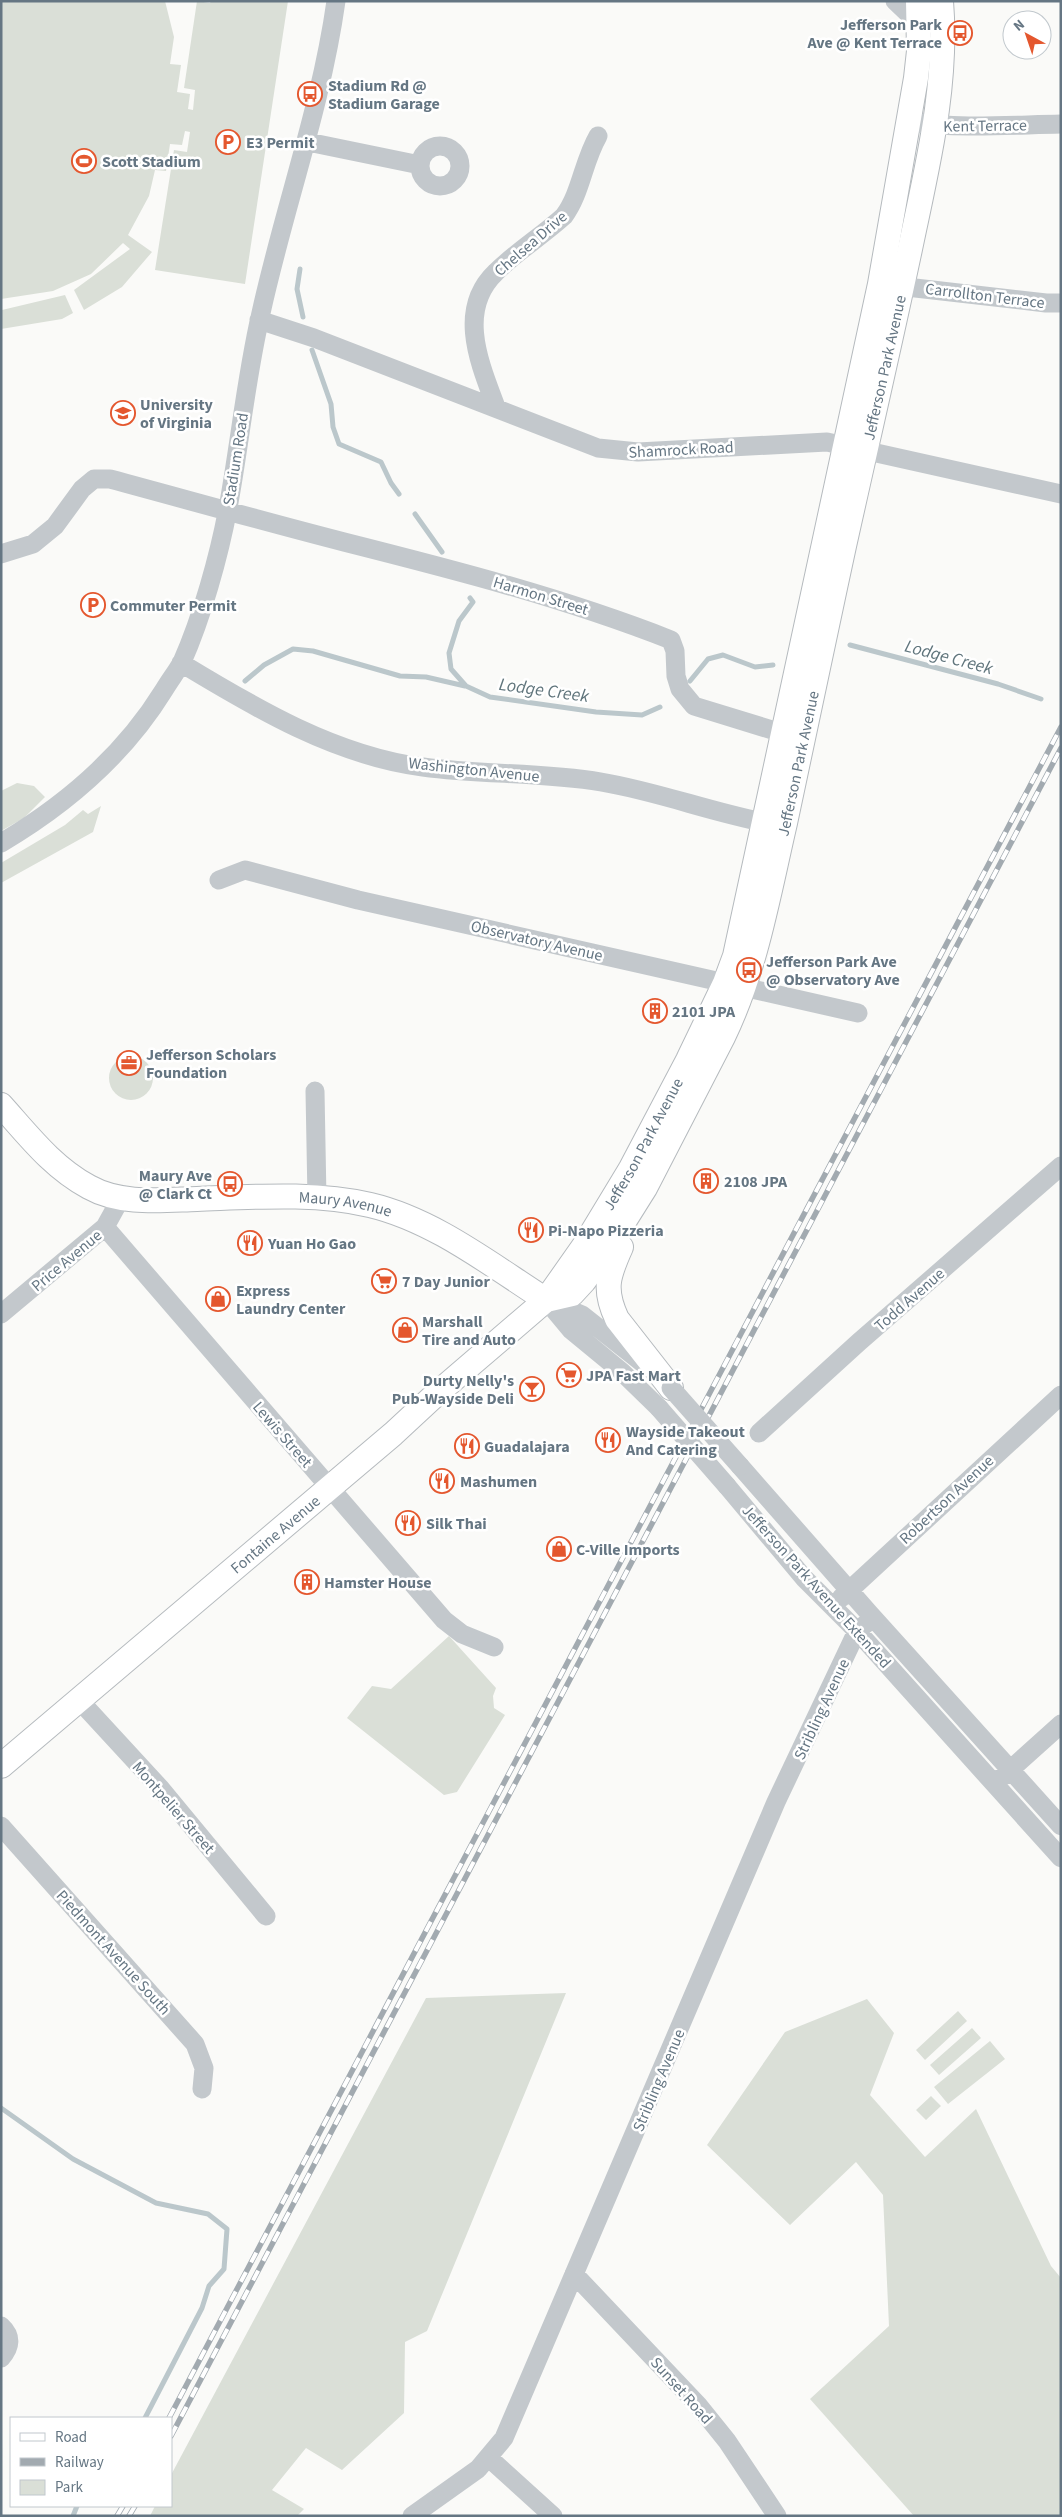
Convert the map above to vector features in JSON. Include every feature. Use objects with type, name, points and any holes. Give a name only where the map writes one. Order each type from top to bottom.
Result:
[{"type":"main road","name":"Jefferson Park Avenue","points":[[794,736],[844,444],[936,126],[943,52],[941,1]]},
{"type":"main road","name":"Jefferson Park Avenue","points":[[546,1300],[572,1294],[584,1282],[638,1200],[736,1011],[735,956],[773,825],[867,450],[891,285],[919,51],[918,12]]},
{"type":"main road","name":"Jefferson Park Avenue","points":[[546,1300],[584,1246],[630,1170],[688,1060],[735,985]]},
{"type":"main road","name":"Maury Avenue","points":[[1,1105],[56,1165],[90,1188],[121,1198],[276,1197],[347,1200],[371,1205],[416,1221],[448,1238],[546,1300]]},
{"type":"main road","points":[[638,1200],[609,1275],[609,1299],[617,1319],[671,1388]]},
{"type":"main road","name":"Fontaine Avenue","points":[[1,1766],[330,1487],[546,1300]]},
{"type":"street","name":"Stadium Road","points":[[1,843],[51,810],[88,781],[117,753],[148,715],[181,663],[202,608],[227,510],[259,320],[271,266],[308,142],[322,80],[336,1]]},
{"type":"street","points":[[896,1],[918,12]]},
{"type":"street","name":"Kent Terrace","points":[[910,122],[936,126],[1061,124]]},
{"type":"street","name":"Chelsea Drive","points":[[496,407],[479,360],[473,332],[476,303],[485,285],[496,272],[564,216],[571,207],[583,168],[598,136]]},
{"type":"street","points":[[308,142],[420,165]]},
{"type":"street","name":"Carrollton Terrace","points":[[891,285],[1046,303],[1061,303]]},
{"type":"street","name":"Shamrock Road","points":[[259,320],[314,338],[436,386],[496,407],[580,442],[623,452],[827,442],[844,444],[1061,494]]},
{"type":"street","points":[[1,554],[33,544],[55,526],[82,489],[94,479],[110,479],[227,510]]},
{"type":"street","name":"Harmon Street","points":[[227,510],[527,590],[631,624],[671,640],[676,651],[676,676],[680,689],[694,706],[794,736]]},
{"type":"street","name":"Washington Avenue","points":[[181,663],[243,700],[302,730],[385,758],[421,767],[485,773],[568,777],[603,783],[773,825]]},
{"type":"street","name":"Observatory Avenue","points":[[219,880],[245,870],[358,900],[858,1013]]},
{"type":"street","points":[[316,1091],[317,1199]]},
{"type":"street","name":"Todd Avenue","points":[[760,1433],[859,1342],[1061,1166]]},
{"type":"street","name":"Price Avenue","points":[[1,1314],[105,1227],[121,1198]]},
{"type":"street","name":"Lewis Street","points":[[105,1227],[444,1620],[462,1634],[494,1646]]},
{"type":"street","name":"Maury Avenue","points":[[546,1300],[582,1315],[671,1388]]},
{"type":"street","name":"Jefferson Park Avenue Extended","points":[[546,1300],[571,1330],[622,1372],[659,1408],[804,1578],[857,1631],[1061,1858]]},
{"type":"street","name":"Jefferson Park Avenue Extended","points":[[671,1388],[848,1590],[1061,1826]]},
{"type":"street","name":"Robertson Avenue","points":[[833,1606],[848,1590],[1061,1395]]},
{"type":"street","name":"Stribling Avenue","points":[[412,2516],[464,2480],[489,2458],[504,2438],[776,1802],[857,1631],[873,1618]]},
{"type":"street","name":"Montpelier Street","points":[[78,1700],[161,1789],[266,1916]]},
{"type":"street","points":[[994,1784],[1061,1724]]},
{"type":"street","name":"Piedmont Avenue South","points":[[1,1826],[195,2044],[204,2068],[202,2089]]},
{"type":"street","name":"Sunset Road","points":[[574,2274],[698,2405],[727,2441],[777,2516]]},
{"type":"street","points":[[1,2326],[8,2335],[9,2344],[7,2352],[1,2358]]},
{"type":"street","points":[[489,2458],[553,2516]]},
{"type":"green space","name":"Scott Stadium","points":[[1,1],[165,1],[174,37],[170,64],[181,65],[177,92],[190,94],[188,109],[193,110],[195,90],[184,88],[197,1],[210,3],[211,1],[288,1],[245,284],[155,270],[174,150],[187,152],[190,132],[185,131],[182,145],[170,144],[166,171],[155,170],[149,196],[128,235],[152,252],[122,287],[84,310],[74,290],[130,249],[123,243],[91,274],[53,291],[1,299]]},
{"type":"green space","points":[[65,295],[73,313],[62,319],[1,329],[1,306],[2,310]]},
{"type":"green space","points":[[17,783],[34,786],[45,797],[24,818],[1,831],[1,791]]},
{"type":"green space","points":[[101,806],[93,832],[1,883],[1,863],[65,825],[83,810],[88,814]]},
{"type":"green space","points":[[131,1056],[143,1060],[149,1066],[153,1078],[149,1090],[143,1096],[131,1100],[119,1096],[113,1090],[109,1078],[113,1066],[119,1060]]},
{"type":"green space","points":[[449,1636],[496,1688],[493,1696],[494,1708],[505,1715],[457,1792],[444,1795],[347,1718],[372,1686],[391,1689]]},
{"type":"green space","points":[[566,1993],[427,2331],[405,2342],[404,2413],[342,2470],[306,2448],[272,2490],[304,2509],[297,2516],[150,2516],[154,2507],[172,2507],[172,2473],[426,1998]]},
{"type":"green space","points":[[867,1999],[894,2033],[870,2095],[925,2157],[976,2109],[1051,2266],[1061,2278],[1061,2516],[914,2516],[810,2399],[889,2326],[883,2195],[856,2162],[790,2225],[707,2145],[785,2032]]},
{"type":"green space","points":[[958,2011],[967,2021],[925,2060],[916,2050]]},
{"type":"green space","points":[[972,2028],[981,2038],[939,2075],[930,2065]]},
{"type":"green space","points":[[990,2041],[1005,2059],[948,2104],[934,2087]]},
{"type":"green space","points":[[931,2096],[941,2106],[926,2120],[916,2110]]},
{"type":"waterway","name":"Lodge Creek","points":[[300,269],[297,289],[303,317]]},
{"type":"waterway","name":"Lodge Creek","points":[[312,350],[331,404],[333,427],[339,444],[381,462],[391,483],[399,494]]},
{"type":"waterway","name":"Lodge Creek","points":[[415,514],[442,552]]},
{"type":"waterway","name":"Lodge Creek","points":[[470,598],[473,602],[459,621],[449,653],[451,669],[466,686],[490,697],[596,712],[642,715],[660,707]]},
{"type":"waterway","name":"Lodge Creek","points":[[850,645],[998,684],[1041,699]]},
{"type":"waterway","points":[[245,681],[264,665],[293,649],[313,651],[400,676],[426,677],[465,686]]},
{"type":"waterway","name":"Lodge Creek","points":[[690,681],[708,659],[723,655],[755,667],[773,665]]},
{"type":"waterway","points":[[1,2108],[73,2159],[156,2203],[208,2214],[227,2229],[224,2269],[209,2286],[202,2308],[146,2417]]},
{"type":"waterway","points":[[73,2516],[77,2507]]},
{"type":"railway","points":[[170,2417],[1061,727]]},
{"type":"railway","points":[[172,2434],[1061,748]]},
{"type":"railway","points":[[117,2516],[122,2507]]},
{"type":"railway","points":[[129,2516],[134,2507]]},
{"type":"place","name":"Jefferson Park Ave @ Kent Terrace","points":[[960,33]]},
{"type":"place","name":"Stadium Rd @ Stadium Garage","points":[[310,94]]},
{"type":"place","name":"E3 Permit","points":[[228,142]]},
{"type":"place","name":"Scott Stadium","points":[[84,161]]},
{"type":"place","name":"University of Virginia","points":[[123,413]]},
{"type":"place","name":"Commuter Permit","points":[[93,605]]},
{"type":"place","name":"Jefferson Park Ave @ Observatory Ave","points":[[749,970]]},
{"type":"place","name":"2101 JPA","points":[[655,1011]]},
{"type":"place","name":"Jefferson Scholars Foundation","points":[[129,1063]]},
{"type":"place","name":"2108 JPA","points":[[706,1181]]},
{"type":"place","name":"Maury Ave @ Clark Ct","points":[[230,1184]]},
{"type":"place","name":"Pi-Napo Pizzeria","points":[[531,1230]]},
{"type":"place","name":"Yuan Ho Gao","points":[[250,1243]]},
{"type":"place","name":"7 Day Junior","points":[[384,1281]]},
{"type":"place","name":"Express Laundry Center","points":[[218,1299]]},
{"type":"place","name":"Marshall Tire and Auto","points":[[405,1330]]},
{"type":"place","name":"JPA Fast Mart","points":[[569,1375]]},
{"type":"place","name":"Durty Nelly's Pub-Wayside Deli","points":[[532,1389]]},
{"type":"place","name":"Wayside Takeout And Catering","points":[[608,1440]]},
{"type":"place","name":"Guadalajara","points":[[467,1446]]},
{"type":"place","name":"Mashumen","points":[[442,1481]]},
{"type":"place","name":"Silk Thai","points":[[408,1523]]},
{"type":"place","name":"C-Ville Imports","points":[[559,1549]]},
{"type":"place","name":"Hamster House","points":[[307,1582]]}]
